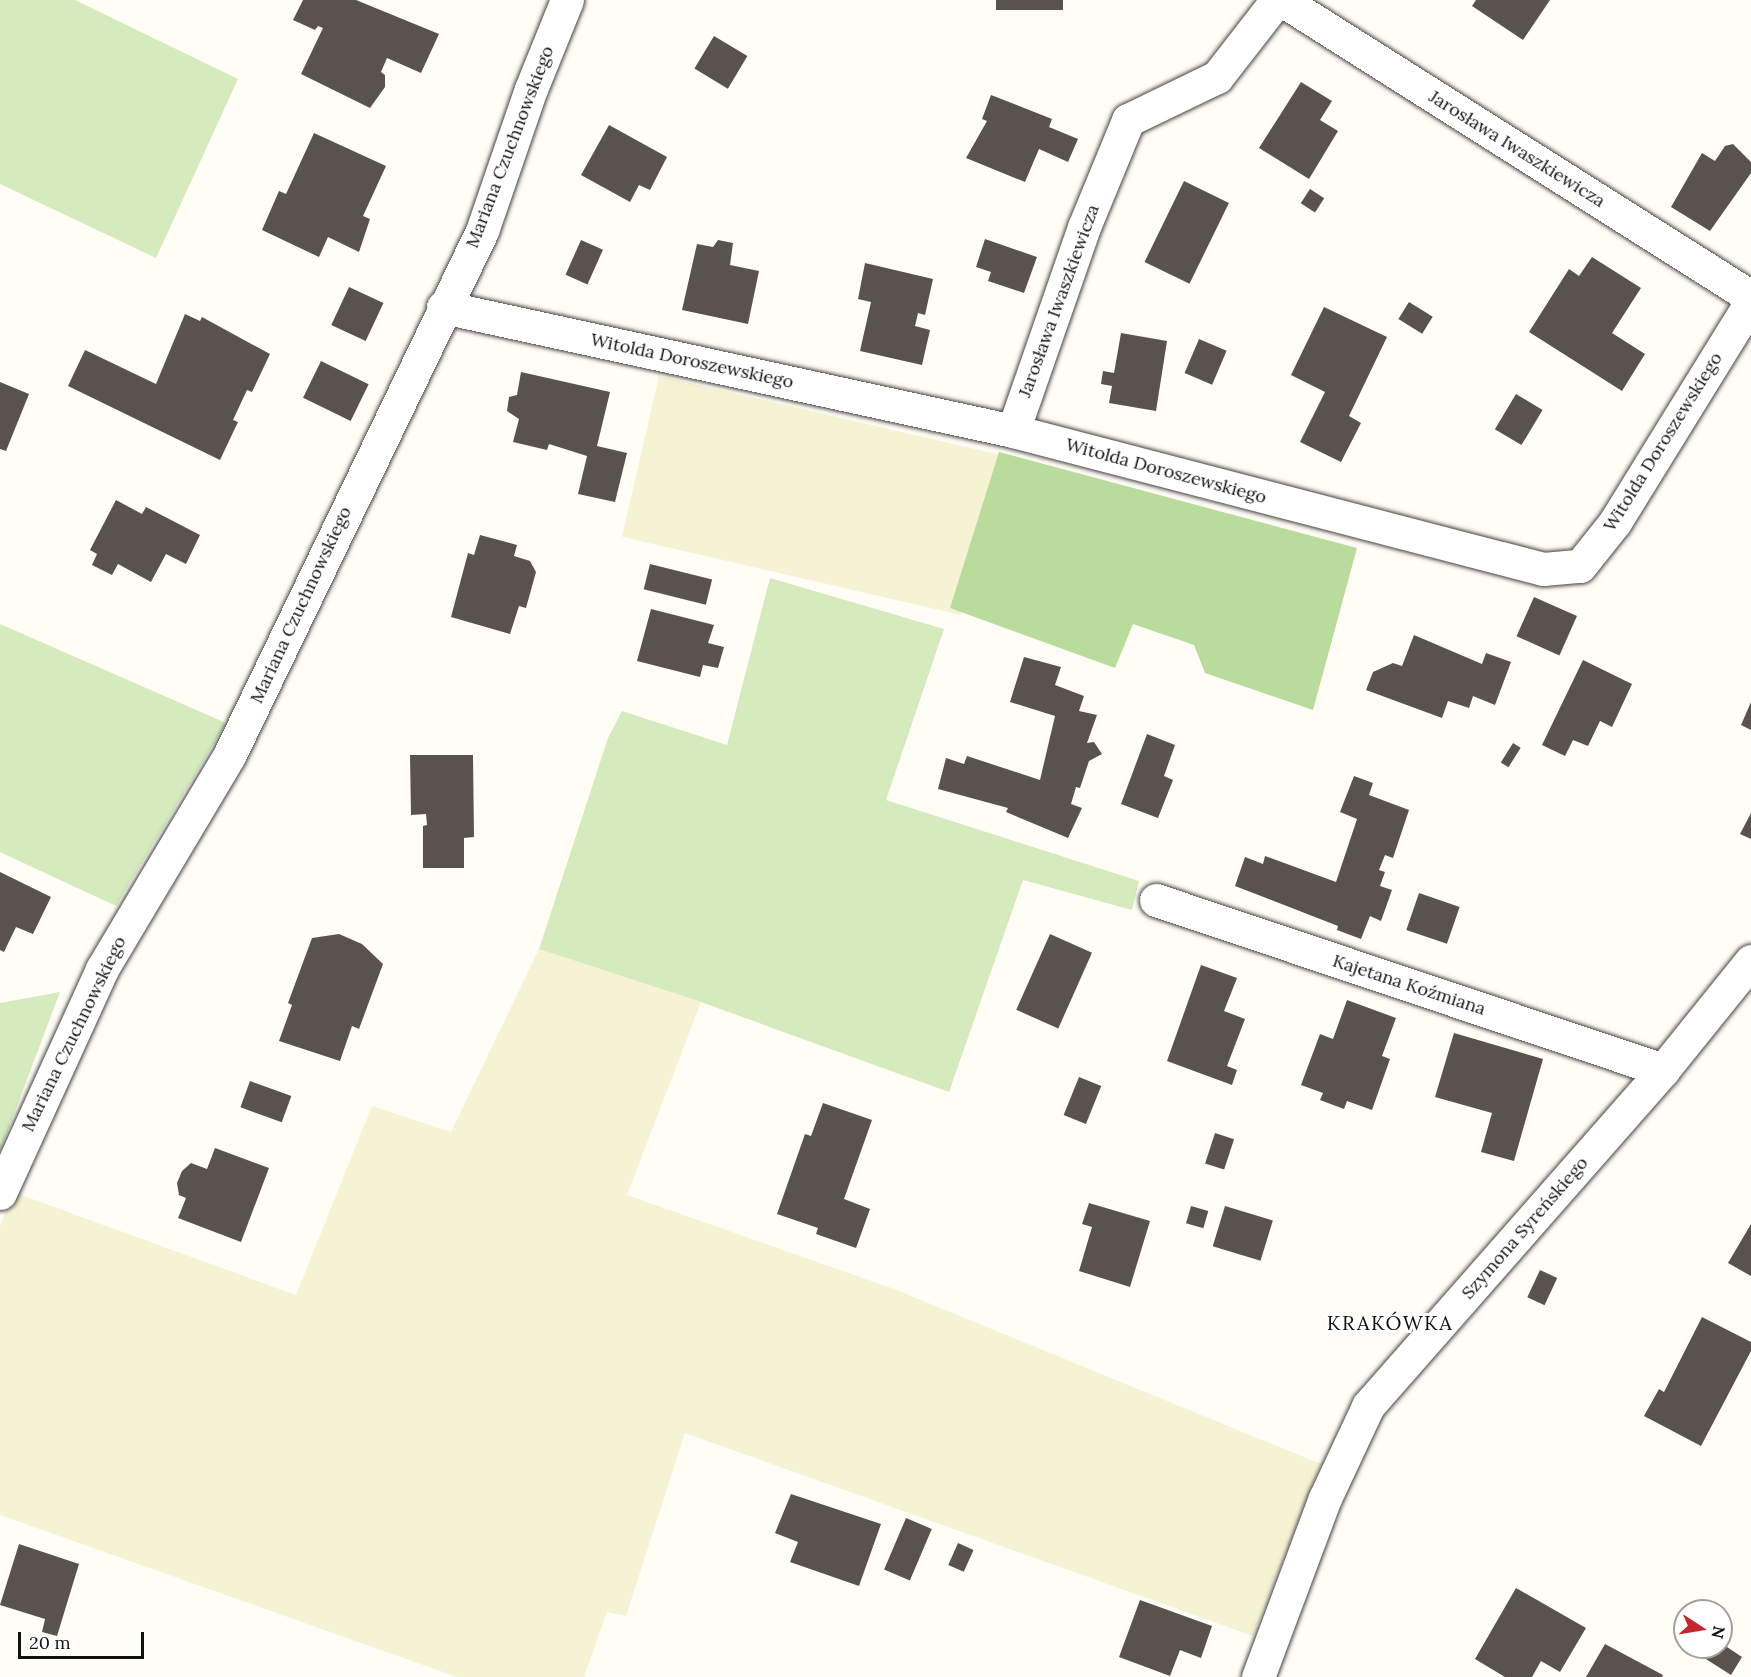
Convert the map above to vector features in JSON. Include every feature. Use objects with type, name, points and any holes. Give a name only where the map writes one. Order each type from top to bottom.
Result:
[{"type":"street","name":"Mariana Czuchnowskiego","points":[[0,1193],[102,969],[229,756],[443,307],[482,231],[531,89],[567,0]]},
{"type":"street","name":"Jarosława Iwaszkiewicza","points":[[1013,431],[1083,227],[1128,120],[1217,77],[1277,0]]},
{"type":"street","name":"Jarosława Iwaszkiewicza","points":[[1282,0],[1751,297]]},
{"type":"street","name":"Witolda Doroszewskiego","points":[[443,307],[1013,431],[1543,568],[1580,566],[1615,522],[1751,302]]},
{"type":"street","name":"Kajetana Koźmiana","points":[[1156,900],[1663,1070]]},
{"type":"street","name":"Szymona Syreńskiego","points":[[1258,1677],[1325,1498],[1368,1406],[1663,1070],[1751,961]]},
{"type":"shaded area","points":[[659,376],[998,454],[961,615],[622,537]]},
{"type":"shaded area","points":[[539,949],[701,1002],[627,1195],[894,1289],[1321,1464],[1253,1636],[685,1433],[626,1616],[607,1612],[584,1677],[457,1677],[0,1515],[0,1226],[13,1192],[296,1295],[372,1106],[451,1132]]},
{"type":"green space","points":[[0,0],[75,0],[238,79],[156,258],[0,184]]},
{"type":"green space","points":[[999,452],[1357,548],[1313,710],[1205,673],[1194,645],[1133,624],[1115,668],[950,608]]},
{"type":"green space","points":[[770,578],[944,629],[886,800],[1139,881],[1132,910],[1023,880],[949,1092],[701,1002],[539,949],[608,738],[622,711],[727,745]]},
{"type":"green space","points":[[0,624],[226,723],[116,906],[0,852]]},
{"type":"green space","points":[[60,992],[0,1151],[0,1003]]},
{"type":"building","points":[[303,0],[356,0],[439,34],[421,73],[387,58],[381,72],[385,75],[385,87],[370,108],[301,74],[323,28],[318,26],[315,30],[293,20]]},
{"type":"building","points":[[996,0],[1063,0],[1063,10],[996,10]]},
{"type":"building","points":[[1476,0],[1550,0],[1523,40],[1472,6]]},
{"type":"building","points":[[714,36],[747,56],[728,89],[694,69]]},
{"type":"building","points":[[1301,82],[1332,101],[1320,120],[1338,131],[1309,179],[1259,148]]},
{"type":"building","points":[[991,95],[1052,119],[1049,127],[1078,139],[1068,162],[1039,149],[1025,182],[966,158],[987,121],[982,119]]},
{"type":"building","points":[[609,125],[667,157],[650,190],[639,185],[630,202],[581,175]]},
{"type":"building","points":[[314,133],[386,166],[363,216],[370,219],[359,252],[328,237],[319,257],[262,230],[279,191],[286,194]]},
{"type":"building","points":[[1733,144],[1751,162],[1751,173],[1710,231],[1671,207],[1702,153],[1715,161],[1725,146]]},
{"type":"building","points":[[1184,181],[1229,203],[1189,284],[1145,262]]},
{"type":"building","points":[[1310,189],[1324,198],[1315,213],[1301,203]]},
{"type":"building","points":[[985,239],[1037,257],[1024,293],[988,281],[991,272],[976,267]]},
{"type":"building","points":[[581,240],[603,250],[587,284],[566,275]]},
{"type":"building","points":[[718,240],[733,243],[730,265],[759,271],[748,324],[682,310],[697,244],[713,247]]},
{"type":"building","points":[[1592,257],[1641,288],[1612,333],[1645,354],[1622,391],[1529,332],[1569,269],[1579,276]]},
{"type":"building","points":[[865,263],[933,279],[925,315],[918,313],[915,326],[930,330],[922,365],[860,351],[871,302],[858,299]]},
{"type":"building","points":[[349,287],[383,303],[366,341],[331,325]]},
{"type":"building","points":[[1409,302],[1433,317],[1422,334],[1398,319]]},
{"type":"building","points":[[1324,307],[1387,337],[1349,416],[1361,423],[1341,462],[1300,442],[1325,392],[1291,375]]},
{"type":"building","points":[[185,314],[200,321],[202,317],[270,354],[252,392],[247,390],[233,420],[238,422],[220,460],[68,386],[85,350],[156,384]]},
{"type":"building","points":[[1121,333],[1167,341],[1156,411],[1109,403],[1112,386],[1101,384],[1103,371],[1114,373]]},
{"type":"building","points":[[1199,339],[1227,351],[1212,385],[1185,373]]},
{"type":"building","points":[[321,361],[369,384],[351,421],[303,398]]},
{"type":"building","points":[[521,372],[610,392],[597,446],[627,453],[615,502],[578,494],[587,456],[549,444],[547,450],[513,442],[519,419],[507,411],[509,397],[517,395]]},
{"type":"building","points":[[0,382],[29,394],[6,451],[0,449]]},
{"type":"building","points":[[1516,394],[1543,410],[1521,445],[1495,429]]},
{"type":"building","points":[[116,500],[142,514],[146,507],[200,535],[186,564],[166,554],[151,582],[118,564],[112,575],[92,565],[97,554],[90,550]]},
{"type":"building","points":[[480,535],[517,545],[514,556],[530,561],[536,572],[526,608],[519,606],[510,634],[451,617],[468,553],[474,555]]},
{"type":"building","points":[[650,564],[712,579],[706,605],[644,589]]},
{"type":"building","points":[[1534,597],[1577,616],[1559,655],[1517,636]]},
{"type":"building","points":[[651,609],[714,625],[708,643],[724,647],[718,668],[703,665],[700,677],[637,661]]},
{"type":"building","points":[[1414,635],[1482,664],[1486,653],[1511,662],[1495,705],[1473,696],[1469,708],[1448,701],[1442,718],[1366,690],[1373,672],[1393,663],[1402,666]]},
{"type":"building","points":[[1024,657],[1061,667],[1055,685],[1084,696],[1079,711],[1097,715],[1087,743],[1094,742],[1102,754],[1089,761],[1080,788],[1076,787],[1071,804],[1082,808],[1068,838],[1006,812],[1008,808],[938,789],[946,758],[964,764],[967,756],[1040,780],[1055,716],[1010,702]]},
{"type":"building","points":[[1583,660],[1632,684],[1612,727],[1600,721],[1588,746],[1573,740],[1565,756],[1542,745]]},
{"type":"building","points":[[1751,702],[1751,730],[1741,725]]},
{"type":"building","points":[[1147,734],[1175,745],[1164,776],[1173,780],[1158,818],[1121,804]]},
{"type":"building","points":[[1513,743],[1521,748],[1508,767],[1501,763]]},
{"type":"building","points":[[410,755],[473,755],[474,837],[464,838],[464,868],[423,868],[423,826],[427,825],[426,814],[411,815]]},
{"type":"building","points":[[1354,776],[1373,783],[1369,795],[1409,810],[1393,858],[1385,855],[1379,870],[1385,872],[1380,886],[1392,890],[1381,921],[1370,916],[1361,939],[1337,930],[1338,926],[1235,886],[1245,857],[1263,864],[1265,856],[1336,882],[1357,819],[1340,812]]},
{"type":"building","points":[[1751,813],[1751,839],[1740,834]]},
{"type":"building","points":[[0,872],[51,897],[33,934],[16,927],[4,952],[0,950]]},
{"type":"building","points":[[1419,893],[1460,907],[1447,944],[1406,930]]},
{"type":"building","points":[[339,934],[362,944],[383,964],[359,1029],[352,1026],[340,1061],[279,1041],[292,1005],[288,1003],[312,938]]},
{"type":"building","points":[[1050,934],[1092,953],[1058,1029],[1016,1010]]},
{"type":"building","points":[[1201,965],[1237,978],[1224,1011],[1245,1019],[1227,1066],[1237,1070],[1232,1085],[1167,1061]]},
{"type":"building","points":[[1347,1000],[1396,1018],[1382,1056],[1390,1059],[1372,1110],[1347,1101],[1344,1109],[1320,1100],[1323,1093],[1301,1085],[1320,1034],[1333,1039]]},
{"type":"building","points":[[1454,1033],[1543,1059],[1514,1161],[1481,1152],[1492,1113],[1435,1097]]},
{"type":"building","points":[[1079,1077],[1101,1086],[1086,1124],[1064,1115]]},
{"type":"building","points":[[250,1081],[291,1096],[282,1122],[240,1107]]},
{"type":"building","points":[[823,1103],[872,1120],[844,1199],[870,1209],[856,1248],[816,1234],[818,1228],[777,1214],[805,1134],[811,1136]]},
{"type":"building","points":[[1215,1133],[1234,1139],[1224,1170],[1205,1163]]},
{"type":"building","points":[[215,1148],[269,1168],[241,1242],[178,1218],[186,1198],[179,1195],[177,1183],[182,1171],[191,1163],[207,1169]]},
{"type":"building","points":[[1089,1203],[1150,1221],[1130,1287],[1079,1271],[1092,1227],[1082,1224]]},
{"type":"building","points":[[1191,1206],[1208,1211],[1203,1228],[1186,1223]]},
{"type":"building","points":[[1225,1206],[1273,1221],[1261,1261],[1213,1246]]},
{"type":"building","points":[[1751,1224],[1751,1276],[1728,1263]]},
{"type":"building","points":[[1540,1270],[1557,1278],[1545,1305],[1527,1297]]},
{"type":"building","points":[[1702,1317],[1751,1342],[1751,1351],[1701,1446],[1644,1416],[1659,1389],[1664,1392]]},
{"type":"building","points":[[791,1494],[881,1524],[859,1586],[790,1562],[798,1542],[775,1533]]},
{"type":"building","points":[[906,1518],[932,1529],[910,1580],[884,1570]]},
{"type":"building","points":[[958,1543],[974,1550],[964,1572],[948,1565]]},
{"type":"building","points":[[19,1544],[79,1564],[57,1636],[42,1632],[45,1619],[0,1605]]},
{"type":"building","points":[[1516,1588],[1586,1628],[1560,1672],[1541,1661],[1532,1677],[1505,1677],[1475,1659]]},
{"type":"building","points":[[1140,1600],[1212,1626],[1201,1658],[1180,1650],[1170,1676],[1119,1657]]},
{"type":"building","points":[[1605,1644],[1663,1675],[1662,1677],[1586,1677]]},
{"type":"building","points":[[1733,1651],[1742,1657],[1731,1675],[1706,1659],[1733,1659]]},
{"type":"district","name":"KRAKÓWKA","points":[[1390,1322]]}]
